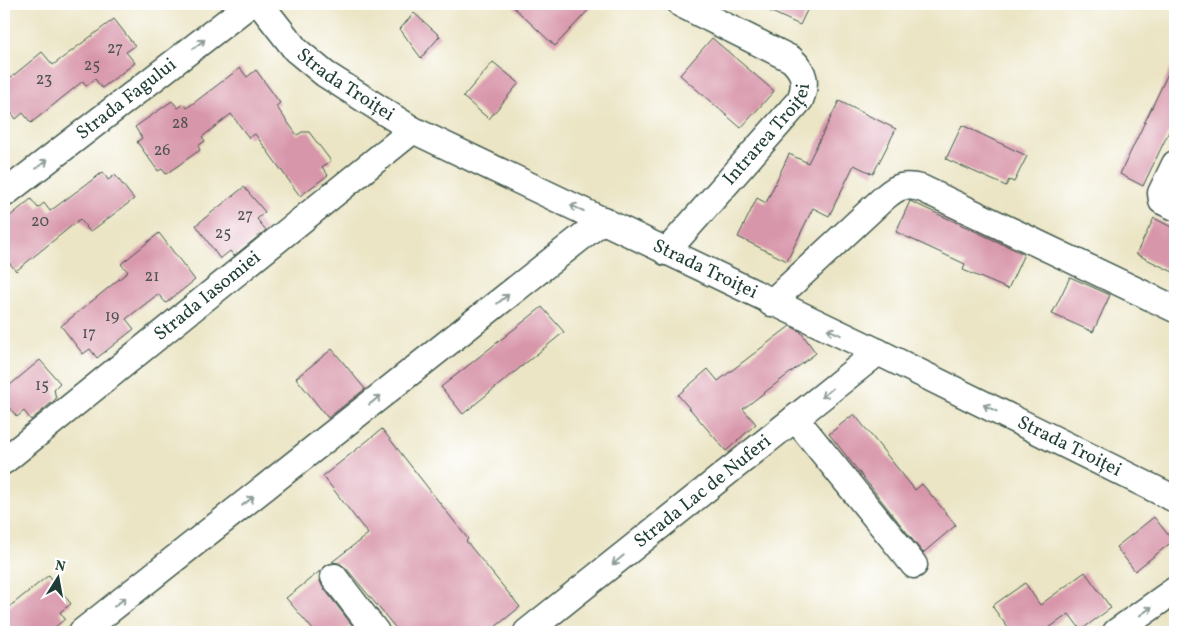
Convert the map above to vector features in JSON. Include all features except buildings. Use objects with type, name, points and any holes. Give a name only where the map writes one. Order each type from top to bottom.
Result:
[{"type":"street","name":"Strada Fagului","points":[[4,194],[250,4]]},
{"type":"street","name":"Strada Troiței","points":[[260,4],[296,50],[325,74],[413,130],[878,352],[1175,499]]},
{"type":"street","name":"Intrarea Troiței","points":[[666,252],[800,100],[805,78],[799,67],[791,60],[681,4]]},
{"type":"street","name":"Strada Iasomiei","points":[[4,461],[413,130]]},
{"type":"street","points":[[1175,164],[1161,193],[1162,201],[1175,207]]},
{"type":"street","points":[[772,303],[897,186],[907,184],[921,188],[1175,309]]},
{"type":"street","points":[[82,632],[602,220]]},
{"type":"street","name":"Strada Lac de Nuferi","points":[[528,632],[878,352]]},
{"type":"street","points":[[795,418],[914,565]]},
{"type":"street","points":[[334,578],[376,632]]},
{"type":"street","points":[[1116,632],[1175,590]]}]
